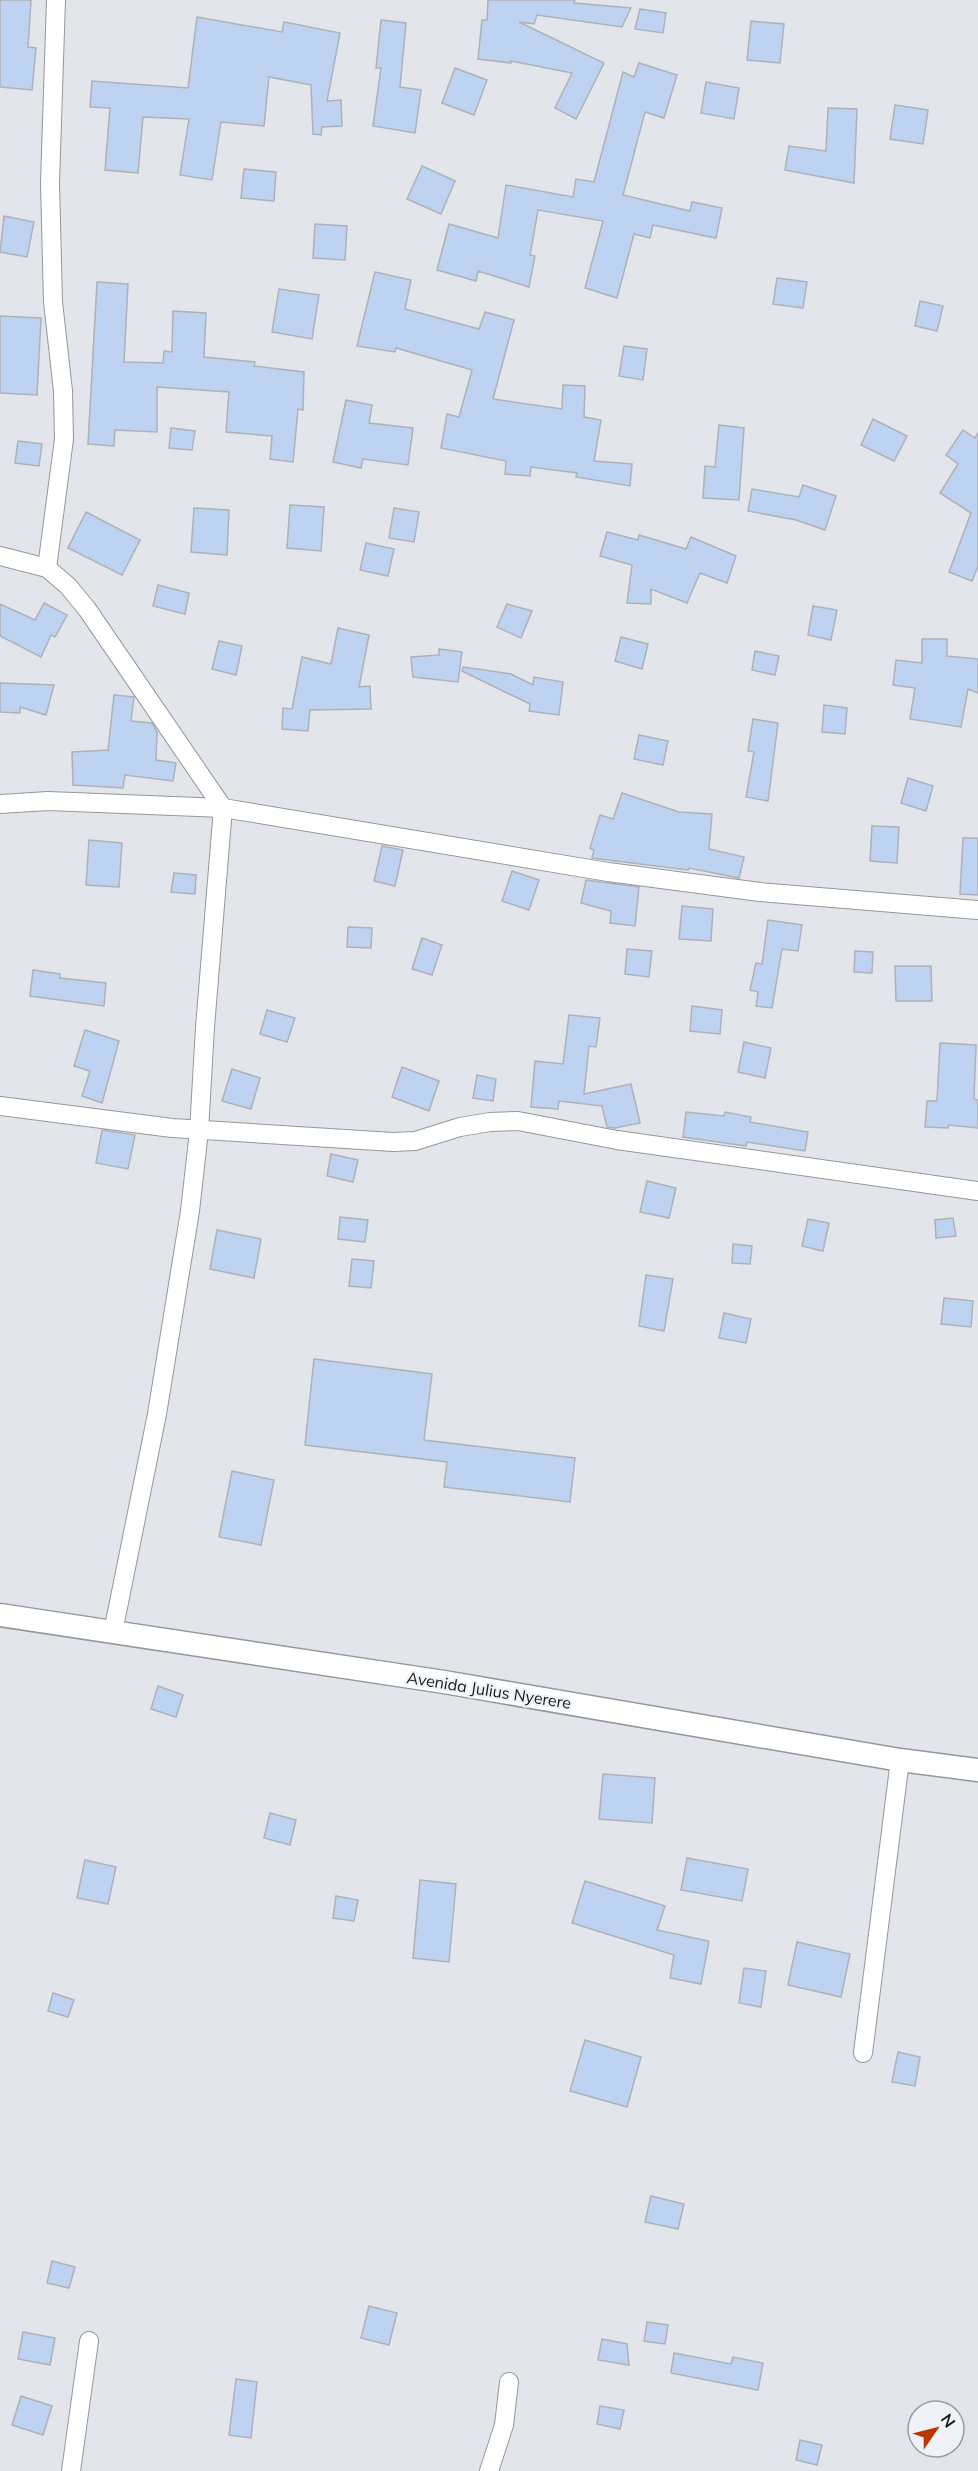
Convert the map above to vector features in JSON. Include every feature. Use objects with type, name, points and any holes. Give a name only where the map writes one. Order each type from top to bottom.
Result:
[{"type":"street","points":[[47,568],[64,439],[63,391],[53,302],[50,183],[56,0]]},
{"type":"street","points":[[0,556],[47,568],[68,585],[87,609],[223,808],[199,1131],[190,1211],[157,1414],[113,1632]]},
{"type":"street","points":[[0,804],[48,801],[223,808],[596,870],[748,891],[978,910]]},
{"type":"street","points":[[0,1106],[199,1131],[393,1142],[415,1141],[460,1126],[518,1121],[618,1140],[978,1191]]},
{"type":"street","name":"Avenida Julius Nyerere","points":[[0,1614],[444,1682],[900,1760],[978,1770]]},
{"type":"street","points":[[863,2053],[900,1760]]},
{"type":"street","points":[[71,2471],[89,2341]]},
{"type":"street","points":[[489,2471],[504,2425],[508,2382]]},
{"type":"building","points":[[0,0],[31,0],[28,47],[36,48],[32,90],[0,87]]},
{"type":"building","points":[[488,0],[575,0],[574,3],[631,8],[622,27],[537,15],[534,24],[519,22],[604,63],[576,119],[555,108],[572,73],[511,61],[511,63],[478,59],[482,20],[487,20]]},
{"type":"building","points":[[640,9],[666,13],[663,33],[635,29]]},
{"type":"building","points":[[197,17],[282,32],[284,22],[340,33],[327,101],[341,100],[342,126],[322,127],[321,135],[313,134],[311,85],[269,77],[264,126],[221,122],[212,180],[180,175],[189,119],[143,117],[138,173],[105,170],[110,108],[90,107],[92,81],[188,88]]},
{"type":"building","points":[[381,20],[406,23],[400,87],[421,90],[415,133],[373,126],[381,68],[376,68]]},
{"type":"building","points":[[751,21],[784,24],[780,63],[747,60]]},
{"type":"building","points":[[639,63],[677,75],[664,118],[645,112],[623,195],[690,211],[692,202],[722,208],[716,238],[653,225],[650,238],[634,234],[617,298],[585,288],[603,221],[538,210],[530,255],[535,256],[529,287],[478,271],[476,281],[437,270],[449,224],[498,238],[506,185],[573,197],[576,179],[594,182],[623,72],[634,77]]},
{"type":"building","points":[[455,68],[487,80],[474,115],[442,103]]},
{"type":"building","points":[[706,82],[739,88],[734,119],[701,113]]},
{"type":"building","points":[[895,105],[928,110],[923,144],[890,139]]},
{"type":"building","points":[[828,108],[857,109],[854,183],[785,170],[789,146],[826,151]]},
{"type":"building","points":[[422,166],[455,181],[441,214],[407,199]]},
{"type":"building","points":[[244,169],[276,172],[274,201],[241,198]]},
{"type":"building","points":[[4,216],[34,222],[27,257],[0,252]]},
{"type":"building","points":[[315,224],[347,226],[345,260],[313,258]]},
{"type":"building","points":[[375,272],[411,280],[405,309],[479,329],[485,312],[514,320],[493,399],[562,409],[563,385],[585,386],[584,417],[601,420],[594,461],[632,464],[630,486],[576,477],[577,473],[531,467],[530,476],[505,474],[506,461],[441,448],[447,414],[459,417],[472,370],[396,348],[395,352],[357,346]]},
{"type":"building","points":[[777,278],[807,282],[803,308],[773,304]]},
{"type":"building","points":[[97,282],[128,284],[124,362],[163,363],[164,351],[172,352],[173,311],[206,313],[204,357],[255,362],[254,366],[304,372],[303,410],[298,409],[293,462],[270,459],[272,436],[226,432],[229,392],[157,387],[157,432],[115,430],[114,446],[88,444]]},
{"type":"building","points":[[279,289],[319,295],[312,339],[272,332]]},
{"type":"building","points":[[920,301],[943,306],[937,331],[915,326]]},
{"type":"building","points":[[0,316],[41,318],[37,395],[0,393]]},
{"type":"building","points":[[624,346],[647,349],[643,380],[619,376]]},
{"type":"building","points":[[346,400],[372,405],[369,423],[413,428],[408,465],[363,459],[361,468],[333,462]]},
{"type":"building","points":[[873,419],[907,436],[894,461],[861,445]]},
{"type":"building","points":[[719,425],[744,428],[739,500],[703,498],[705,466],[715,467]]},
{"type":"building","points":[[171,428],[195,431],[192,450],[169,448]]},
{"type":"building","points":[[963,430],[975,438],[978,433],[978,566],[972,581],[949,572],[971,513],[940,493],[958,464],[946,455]]},
{"type":"building","points":[[18,441],[42,444],[39,466],[15,463]]},
{"type":"building","points":[[803,485],[836,496],[825,530],[796,520],[748,511],[752,489],[799,497]]},
{"type":"building","points":[[290,505],[324,507],[321,551],[287,548]]},
{"type":"building","points":[[194,508],[229,510],[227,555],[191,552]]},
{"type":"building","points":[[394,508],[419,512],[414,542],[389,538]]},
{"type":"building","points":[[86,512],[140,540],[122,575],[68,548]]},
{"type":"building","points":[[607,532],[638,540],[639,535],[686,549],[691,537],[736,556],[727,583],[700,573],[687,603],[651,589],[651,604],[627,603],[632,565],[600,556]]},
{"type":"building","points":[[366,543],[394,549],[388,576],[360,570]]},
{"type":"building","points":[[158,585],[189,593],[185,614],[153,606]]},
{"type":"building","points":[[44,603],[67,615],[55,637],[51,635],[41,657],[0,636],[0,604],[35,620]]},
{"type":"building","points":[[507,604],[532,611],[521,638],[497,627]]},
{"type":"building","points":[[813,606],[837,610],[831,640],[808,635]]},
{"type":"building","points":[[338,628],[369,635],[359,687],[370,686],[371,709],[310,710],[308,731],[282,729],[283,708],[292,709],[302,657],[331,664]]},
{"type":"building","points":[[621,637],[648,644],[642,669],[615,661]]},
{"type":"building","points":[[922,639],[947,639],[947,656],[978,659],[978,693],[968,689],[961,727],[910,719],[915,688],[893,685],[896,660],[922,663]]},
{"type":"building","points":[[219,641],[242,646],[236,675],[212,669]]},
{"type":"building","points":[[439,649],[462,652],[458,682],[413,677],[411,657],[439,655]]},
{"type":"building","points":[[755,651],[779,656],[775,675],[752,670]]},
{"type":"building","points":[[463,667],[511,674],[533,685],[534,677],[563,682],[559,715],[529,711],[530,704],[462,671]]},
{"type":"building","points":[[0,683],[54,685],[46,715],[20,707],[20,713],[0,712]]},
{"type":"building","points":[[114,695],[134,697],[131,721],[152,723],[157,732],[156,760],[176,763],[173,781],[125,775],[123,788],[73,785],[72,752],[108,750]]},
{"type":"building","points":[[824,705],[847,708],[845,734],[822,732]]},
{"type":"building","points":[[753,719],[778,723],[768,801],[746,797],[754,752],[748,751]]},
{"type":"building","points":[[639,735],[668,741],[663,765],[634,759]]},
{"type":"building","points":[[908,778],[933,786],[926,811],[901,803]]},
{"type":"building","points":[[622,793],[679,812],[712,814],[709,849],[744,857],[739,878],[689,868],[688,870],[592,858],[594,850],[590,848],[600,815],[613,819]]},
{"type":"building","points":[[872,826],[899,827],[897,863],[870,861]]},
{"type":"building","points":[[963,838],[978,838],[978,895],[960,894]]},
{"type":"building","points":[[89,840],[122,843],[119,887],[86,885]]},
{"type":"building","points":[[382,846],[403,850],[395,886],[374,881]]},
{"type":"building","points":[[512,871],[539,880],[529,910],[502,901]]},
{"type":"building","points":[[174,873],[196,875],[195,894],[171,892]]},
{"type":"building","points":[[586,880],[639,887],[635,926],[610,923],[611,911],[581,903]]},
{"type":"building","points":[[682,906],[713,909],[711,941],[679,939]]},
{"type":"building","points":[[768,920],[802,925],[798,951],[782,949],[772,1008],[756,1006],[758,992],[750,990],[756,963],[762,964]]},
{"type":"building","points":[[348,927],[372,928],[371,948],[347,947]]},
{"type":"building","points":[[422,938],[442,945],[432,975],[412,969]]},
{"type":"building","points":[[627,949],[652,951],[649,977],[625,974]]},
{"type":"building","points":[[855,951],[873,952],[872,973],[854,972]]},
{"type":"building","points":[[895,966],[931,966],[932,1001],[896,1001]]},
{"type":"building","points":[[33,970],[60,974],[60,978],[106,983],[104,1006],[30,996]]},
{"type":"building","points":[[692,1006],[722,1010],[720,1034],[690,1031]]},
{"type":"building","points":[[267,1010],[295,1018],[287,1042],[260,1034]]},
{"type":"building","points":[[569,1015],[600,1018],[596,1047],[589,1046],[584,1094],[631,1084],[640,1123],[615,1128],[607,1127],[602,1106],[559,1101],[558,1109],[531,1107],[535,1061],[563,1064]]},
{"type":"building","points":[[85,1030],[119,1041],[102,1103],[82,1096],[90,1071],[74,1066]]},
{"type":"building","points":[[744,1042],[771,1048],[765,1078],[738,1072]]},
{"type":"building","points":[[940,1043],[976,1045],[974,1099],[978,1100],[978,1128],[949,1125],[948,1128],[925,1127],[927,1101],[937,1101]]},
{"type":"building","points":[[402,1067],[439,1081],[429,1111],[392,1097]]},
{"type":"building","points":[[232,1069],[260,1078],[251,1109],[222,1101]]},
{"type":"building","points":[[477,1075],[496,1079],[493,1101],[473,1098]]},
{"type":"building","points":[[686,1112],[724,1116],[725,1112],[751,1117],[750,1122],[808,1132],[805,1151],[747,1142],[746,1146],[683,1137]]},
{"type":"building","points":[[102,1130],[135,1135],[128,1169],[96,1163]]},
{"type":"building","points":[[331,1154],[358,1160],[353,1182],[327,1176]]},
{"type":"building","points":[[647,1181],[676,1188],[669,1218],[640,1212]]},
{"type":"building","points":[[340,1217],[368,1220],[365,1242],[338,1239]]},
{"type":"building","points":[[953,1218],[956,1236],[936,1238],[935,1220]]},
{"type":"building","points":[[808,1219],[829,1223],[823,1251],[802,1246]]},
{"type":"building","points":[[217,1230],[261,1239],[254,1278],[210,1269]]},
{"type":"building","points":[[733,1244],[752,1246],[750,1264],[732,1263]]},
{"type":"building","points":[[352,1259],[374,1261],[371,1288],[349,1286]]},
{"type":"building","points":[[646,1275],[673,1279],[664,1331],[639,1326]]},
{"type":"building","points":[[944,1298],[973,1301],[971,1327],[941,1324]]},
{"type":"building","points":[[724,1313],[751,1319],[746,1343],[719,1338]]},
{"type":"building","points":[[314,1359],[432,1374],[424,1440],[575,1458],[570,1502],[444,1487],[447,1462],[305,1445]]},
{"type":"building","points":[[232,1471],[274,1480],[261,1545],[219,1537]]},
{"type":"building","points":[[158,1686],[183,1695],[176,1717],[151,1709]]},
{"type":"building","points":[[603,1774],[655,1778],[652,1823],[599,1819]]},
{"type":"building","points":[[270,1813],[296,1820],[290,1845],[264,1838]]},
{"type":"building","points":[[687,1858],[748,1869],[742,1901],[681,1890]]},
{"type":"building","points":[[85,1860],[116,1867],[108,1904],[77,1898]]},
{"type":"building","points":[[420,1880],[456,1884],[449,1962],[413,1958]]},
{"type":"building","points":[[585,1881],[665,1906],[657,1930],[709,1941],[701,1984],[670,1978],[674,1955],[572,1923]]},
{"type":"building","points":[[336,1896],[358,1900],[354,1921],[333,1918]]},
{"type":"building","points":[[797,1942],[850,1954],[841,1997],[788,1985]]},
{"type":"building","points":[[744,1968],[766,1971],[761,2007],[739,2003]]},
{"type":"building","points":[[53,1993],[74,2000],[68,2017],[48,2011]]},
{"type":"building","points":[[585,2040],[641,2057],[627,2107],[570,2091]]},
{"type":"building","points":[[898,2052],[920,2057],[915,2086],[892,2082]]},
{"type":"building","points":[[651,2196],[684,2204],[678,2229],[645,2222]]},
{"type":"building","points":[[52,2261],[75,2267],[69,2288],[47,2283]]},
{"type":"building","points":[[369,2306],[397,2313],[389,2345],[361,2338]]},
{"type":"building","points":[[647,2322],[668,2325],[665,2344],[644,2341]]},
{"type":"building","points":[[23,2332],[55,2338],[50,2365],[18,2359]]},
{"type":"building","points":[[602,2339],[627,2344],[629,2365],[598,2360]]},
{"type":"building","points":[[674,2353],[731,2364],[733,2357],[763,2363],[758,2390],[671,2373]]},
{"type":"building","points":[[236,2379],[257,2382],[251,2438],[229,2435]]},
{"type":"building","points":[[21,2396],[52,2406],[43,2435],[12,2425]]},
{"type":"building","points":[[600,2406],[624,2410],[620,2429],[597,2424]]},
{"type":"building","points":[[800,2440],[822,2445],[817,2465],[796,2460]]}]
